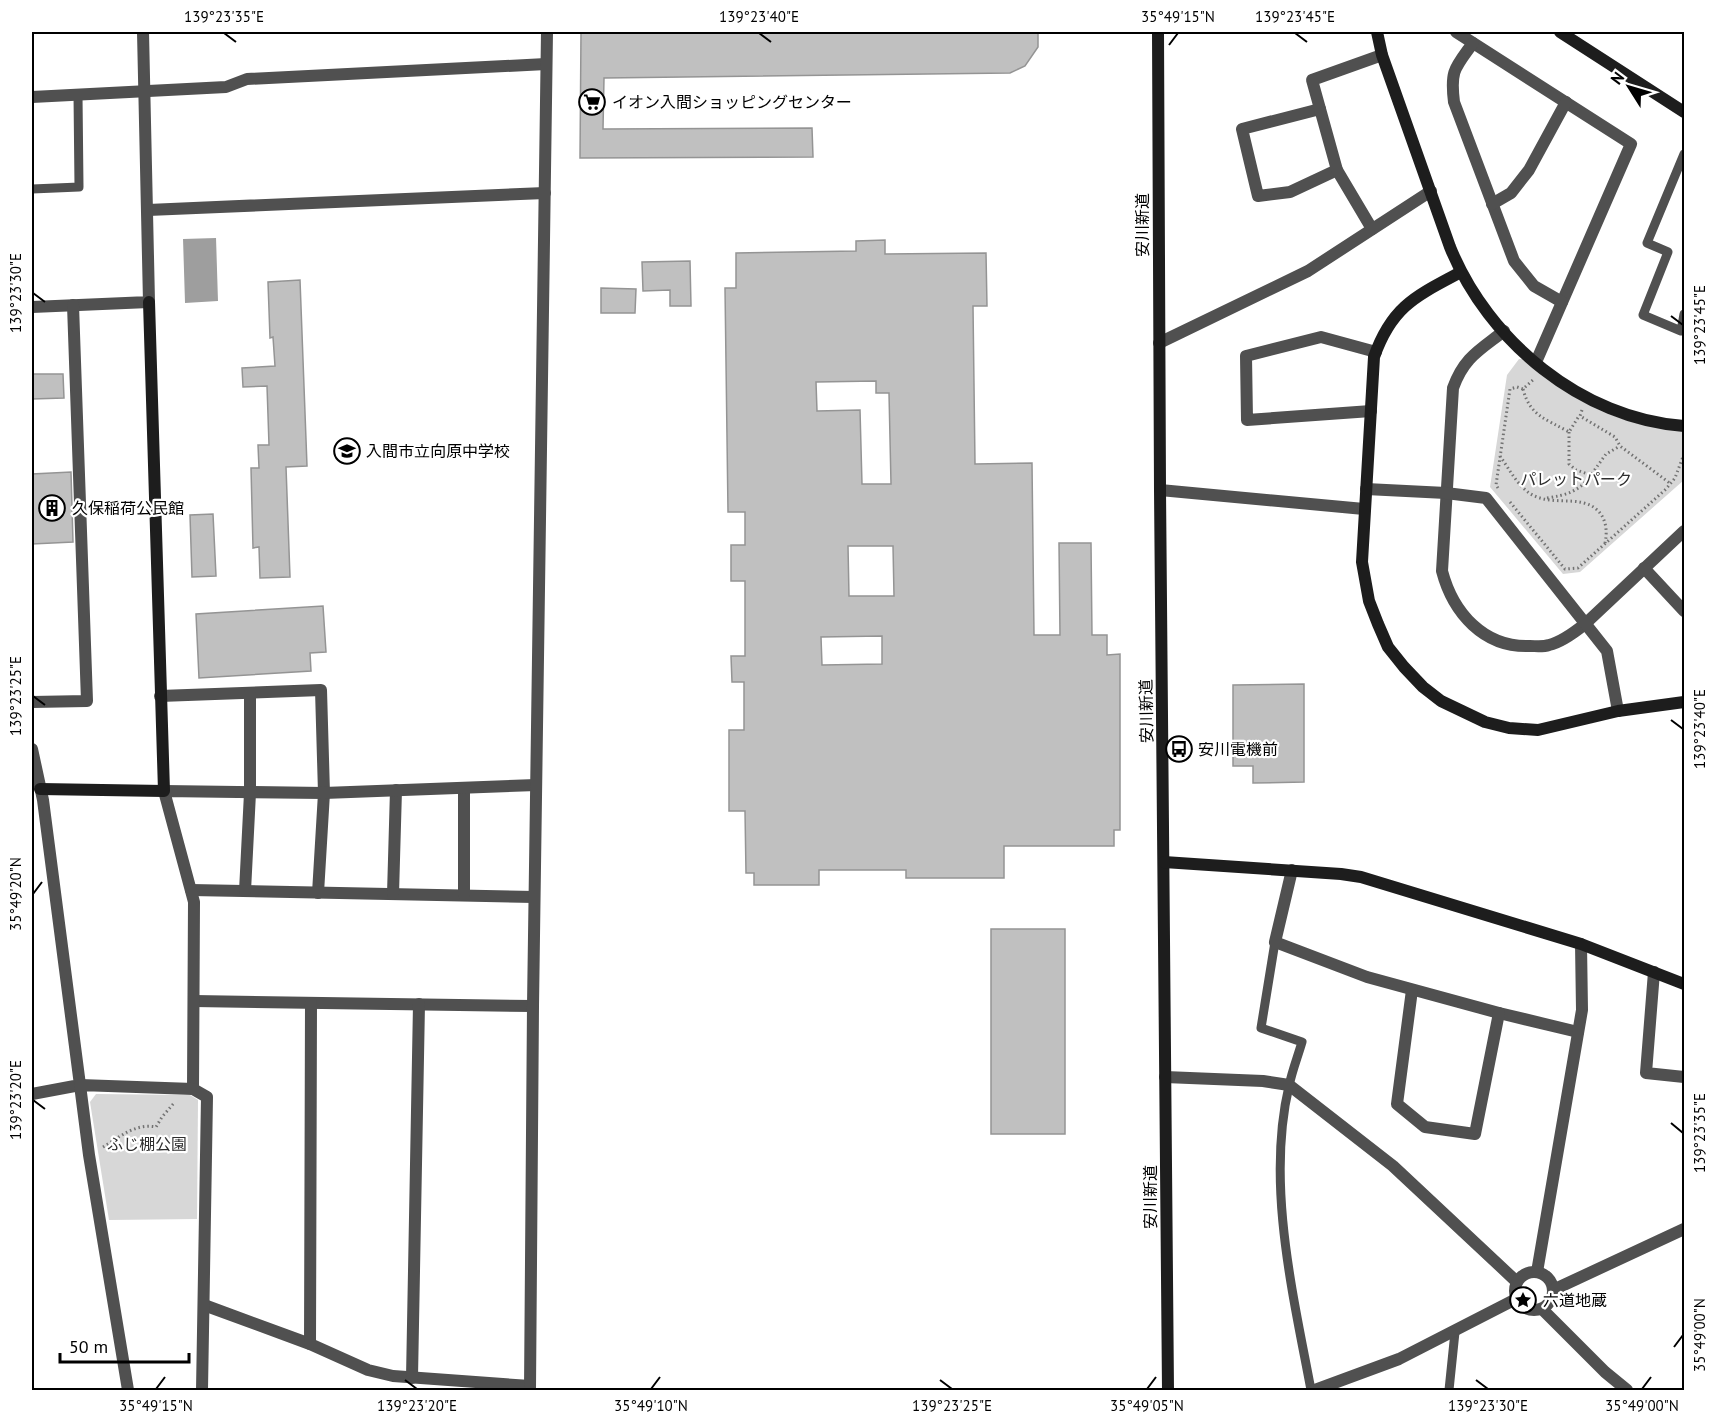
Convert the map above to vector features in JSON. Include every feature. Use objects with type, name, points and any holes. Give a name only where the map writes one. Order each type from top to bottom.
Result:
[{"type":"street","points":[[143,32],[164,791],[194,902],[194,1001],[190,1088]]},
{"type":"street","points":[[204,1305],[310,1344],[368,1370],[393,1376],[530,1388],[534,897],[547,32]]},
{"type":"street","name":"安川新道","points":[[1158,32],[1168,1390]]},
{"type":"street","points":[[1377,32],[1382,55],[1461,272],[1483,309],[1519,348],[1587,398],[1632,417],[1684,426]]},
{"type":"street","points":[[1456,32],[1631,144],[1562,302],[1540,365]]},
{"type":"street","points":[[1560,32],[1684,112]]},
{"type":"street","points":[[1473,43],[1457,66],[1451,80],[1454,102],[1514,261],[1534,286],[1562,302]]},
{"type":"street","points":[[1372,229],[1337,170],[1312,80],[1382,55]]},
{"type":"street","points":[[32,97],[226,87],[247,79],[546,64]]},
{"type":"street","points":[[1492,204],[1511,193],[1529,170],[1566,102]]},
{"type":"street","points":[[1320,109],[1242,129],[1258,196],[1290,192],[1337,170]]},
{"type":"street","points":[[1159,343],[1308,271],[1431,191]]},
{"type":"street","points":[[148,210],[545,193]]},
{"type":"street","points":[[1461,272],[1421,293],[1406,304],[1380,338],[1376,352],[1362,561],[1369,601],[1388,647],[1423,687],[1441,701],[1485,722],[1509,728],[1538,730],[1618,711],[1684,702]]},
{"type":"street","points":[[32,307],[149,302]]},
{"type":"street","points":[[32,702],[87,701],[73,305]]},
{"type":"street","points":[[1504,331],[1466,361],[1459,371],[1453,388],[1442,571],[1447,591],[1472,627],[1498,642],[1521,646],[1549,645],[1572,634],[1585,624],[1684,531]]},
{"type":"street","points":[[1371,411],[1247,420],[1245,356],[1321,337],[1376,352]]},
{"type":"street","points":[[1366,489],[1446,493],[1486,498],[1606,651],[1618,711]]},
{"type":"street","points":[[1160,490],[1364,509]]},
{"type":"street","points":[[1644,568],[1684,611]]},
{"type":"street","points":[[160,696],[321,690],[324,793],[318,893]]},
{"type":"street","points":[[245,891],[250,793],[250,693]]},
{"type":"street","points":[[32,749],[89,1155],[128,1390]]},
{"type":"street","points":[[38,797],[164,791],[324,793],[536,785]]},
{"type":"street","points":[[464,788],[464,895]]},
{"type":"street","points":[[393,894],[396,790]]},
{"type":"street","points":[[1164,862],[1361,877],[1581,944],[1684,984]]},
{"type":"street","points":[[1292,870],[1275,942],[1412,990],[1578,1032]]},
{"type":"street","points":[[191,890],[534,897]]},
{"type":"street","points":[[1537,1272],[1582,1010],[1581,944]]},
{"type":"street","points":[[1654,972],[1646,1073],[1684,1077]]},
{"type":"street","points":[[1412,990],[1397,1104],[1425,1127],[1474,1134],[1498,1013]]},
{"type":"street","points":[[194,1001],[533,1006]]},
{"type":"street","points":[[310,1344],[311,1003]]},
{"type":"street","points":[[412,1378],[419,1004]]},
{"type":"street","points":[[1166,1077],[1263,1081],[1289,1085],[1393,1166],[1517,1282]]},
{"type":"street","points":[[32,1094],[80,1084],[190,1088],[207,1097],[202,1390]]},
{"type":"street","points":[[1553,1290],[1674,1236],[1684,1229]]},
{"type":"street","points":[[1537,1272],[1548,1278],[1553,1290],[1550,1301],[1542,1309],[1530,1310],[1519,1304],[1516,1299],[1517,1282],[1525,1274],[1537,1272]]},
{"type":"street","points":[[1313,1390],[1399,1359],[1516,1299]]},
{"type":"street","points":[[1542,1309],[1624,1389]]},
{"type":"lane","points":[[32,189],[79,187],[78,95]]},
{"type":"lane","points":[[1684,154],[1647,243],[1668,252],[1643,315],[1681,332],[1684,314]]},
{"type":"lane","points":[[1275,942],[1260,1028],[1302,1042],[1289,1085],[1281,1160],[1287,1262],[1313,1390]]},
{"type":"lane","points":[[1449,1390],[1455,1332]]},
{"type":"path","points":[[1540,365],[1523,389],[1526,402],[1532,411],[1569,432]]},
{"type":"path","points":[[1503,494],[1496,485],[1510,389],[1517,387],[1523,389]]},
{"type":"path","points":[[1587,398],[1580,416],[1569,432],[1569,464],[1576,470],[1591,475]]},
{"type":"path","points":[[1580,416],[1615,437],[1620,446],[1671,484]]},
{"type":"path","points":[[1545,499],[1571,494],[1585,484],[1606,454],[1620,446]]},
{"type":"path","points":[[1510,502],[1565,569],[1578,568],[1671,484],[1684,454]]},
{"type":"path","points":[[1500,456],[1519,483],[1536,497],[1558,502],[1583,502],[1594,508],[1604,517],[1607,526],[1604,545]]},
{"type":"path","points":[[89,1155],[140,1126],[156,1127],[162,1117],[190,1088]]},
{"type":"green space","name":"パレットパーク","points":[[1519,359],[1524,359],[1577,398],[1602,411],[1643,424],[1684,431],[1684,480],[1580,572],[1563,574],[1490,487],[1507,375]]},
{"type":"green space","name":"ふじ棚公園","points":[[96,1094],[190,1095],[198,1100],[197,1219],[109,1220],[90,1102]]},
{"type":"shaded area","points":[[216,238],[218,301],[185,303],[183,239]]},
{"type":"building","name":"イオン入間ショッピングセンター","points":[[581,32],[1038,32],[1038,47],[1025,66],[1010,73],[604,78],[603,129],[812,128],[813,157],[580,158]]},
{"type":"building","points":[[885,240],[885,254],[986,253],[987,306],[973,306],[975,464],[1032,463],[1034,635],[1060,635],[1059,543],[1091,543],[1092,635],[1107,635],[1107,655],[1120,654],[1120,830],[1114,830],[1114,846],[1004,846],[1004,878],[906,878],[906,870],[819,870],[819,885],[754,885],[754,873],[746,873],[745,811],[729,811],[729,730],[744,730],[744,682],[732,682],[731,656],[745,656],[745,581],[731,581],[731,545],[745,545],[745,512],[728,512],[725,288],[736,288],[736,253],[856,251],[856,241]],"holes":[[[876,381],[876,393],[889,393],[891,484],[862,484],[860,410],[817,411],[816,382]],[[848,546],[893,546],[894,596],[849,596]],[[882,636],[882,664],[822,665],[821,637]]]},
{"type":"building","points":[[690,261],[691,306],[670,306],[670,290],[643,291],[642,262]]},
{"type":"building","points":[[300,280],[307,466],[286,467],[290,577],[260,578],[259,547],[253,548],[251,468],[259,468],[258,445],[269,445],[267,386],[243,387],[242,368],[275,366],[273,337],[270,338],[268,282]]},
{"type":"building","points":[[601,288],[636,289],[635,313],[601,313]]},
{"type":"building","points":[[32,374],[63,374],[64,398],[32,399]]},
{"type":"building","name":"久保稲荷公民館","points":[[71,472],[73,542],[32,544],[32,474]]},
{"type":"building","points":[[213,514],[216,576],[192,577],[190,515]]},
{"type":"building","points":[[323,606],[326,652],[310,653],[311,671],[199,678],[196,614]]},
{"type":"building","points":[[1304,684],[1304,782],[1253,783],[1253,766],[1233,766],[1233,685]]},
{"type":"building","points":[[991,929],[1065,929],[1065,1134],[991,1134]]},
{"type":"place","name":"イオン入間ショッピングセンター","points":[[592,102]]},
{"type":"place","name":"入間市立向原中学校","points":[[347,451]]},
{"type":"place","name":"久保稲荷公民館","points":[[52,508]]},
{"type":"place","name":"安川電機前","points":[[1179,749]]},
{"type":"place","name":"六道地蔵","points":[[1523,1300]]}]
